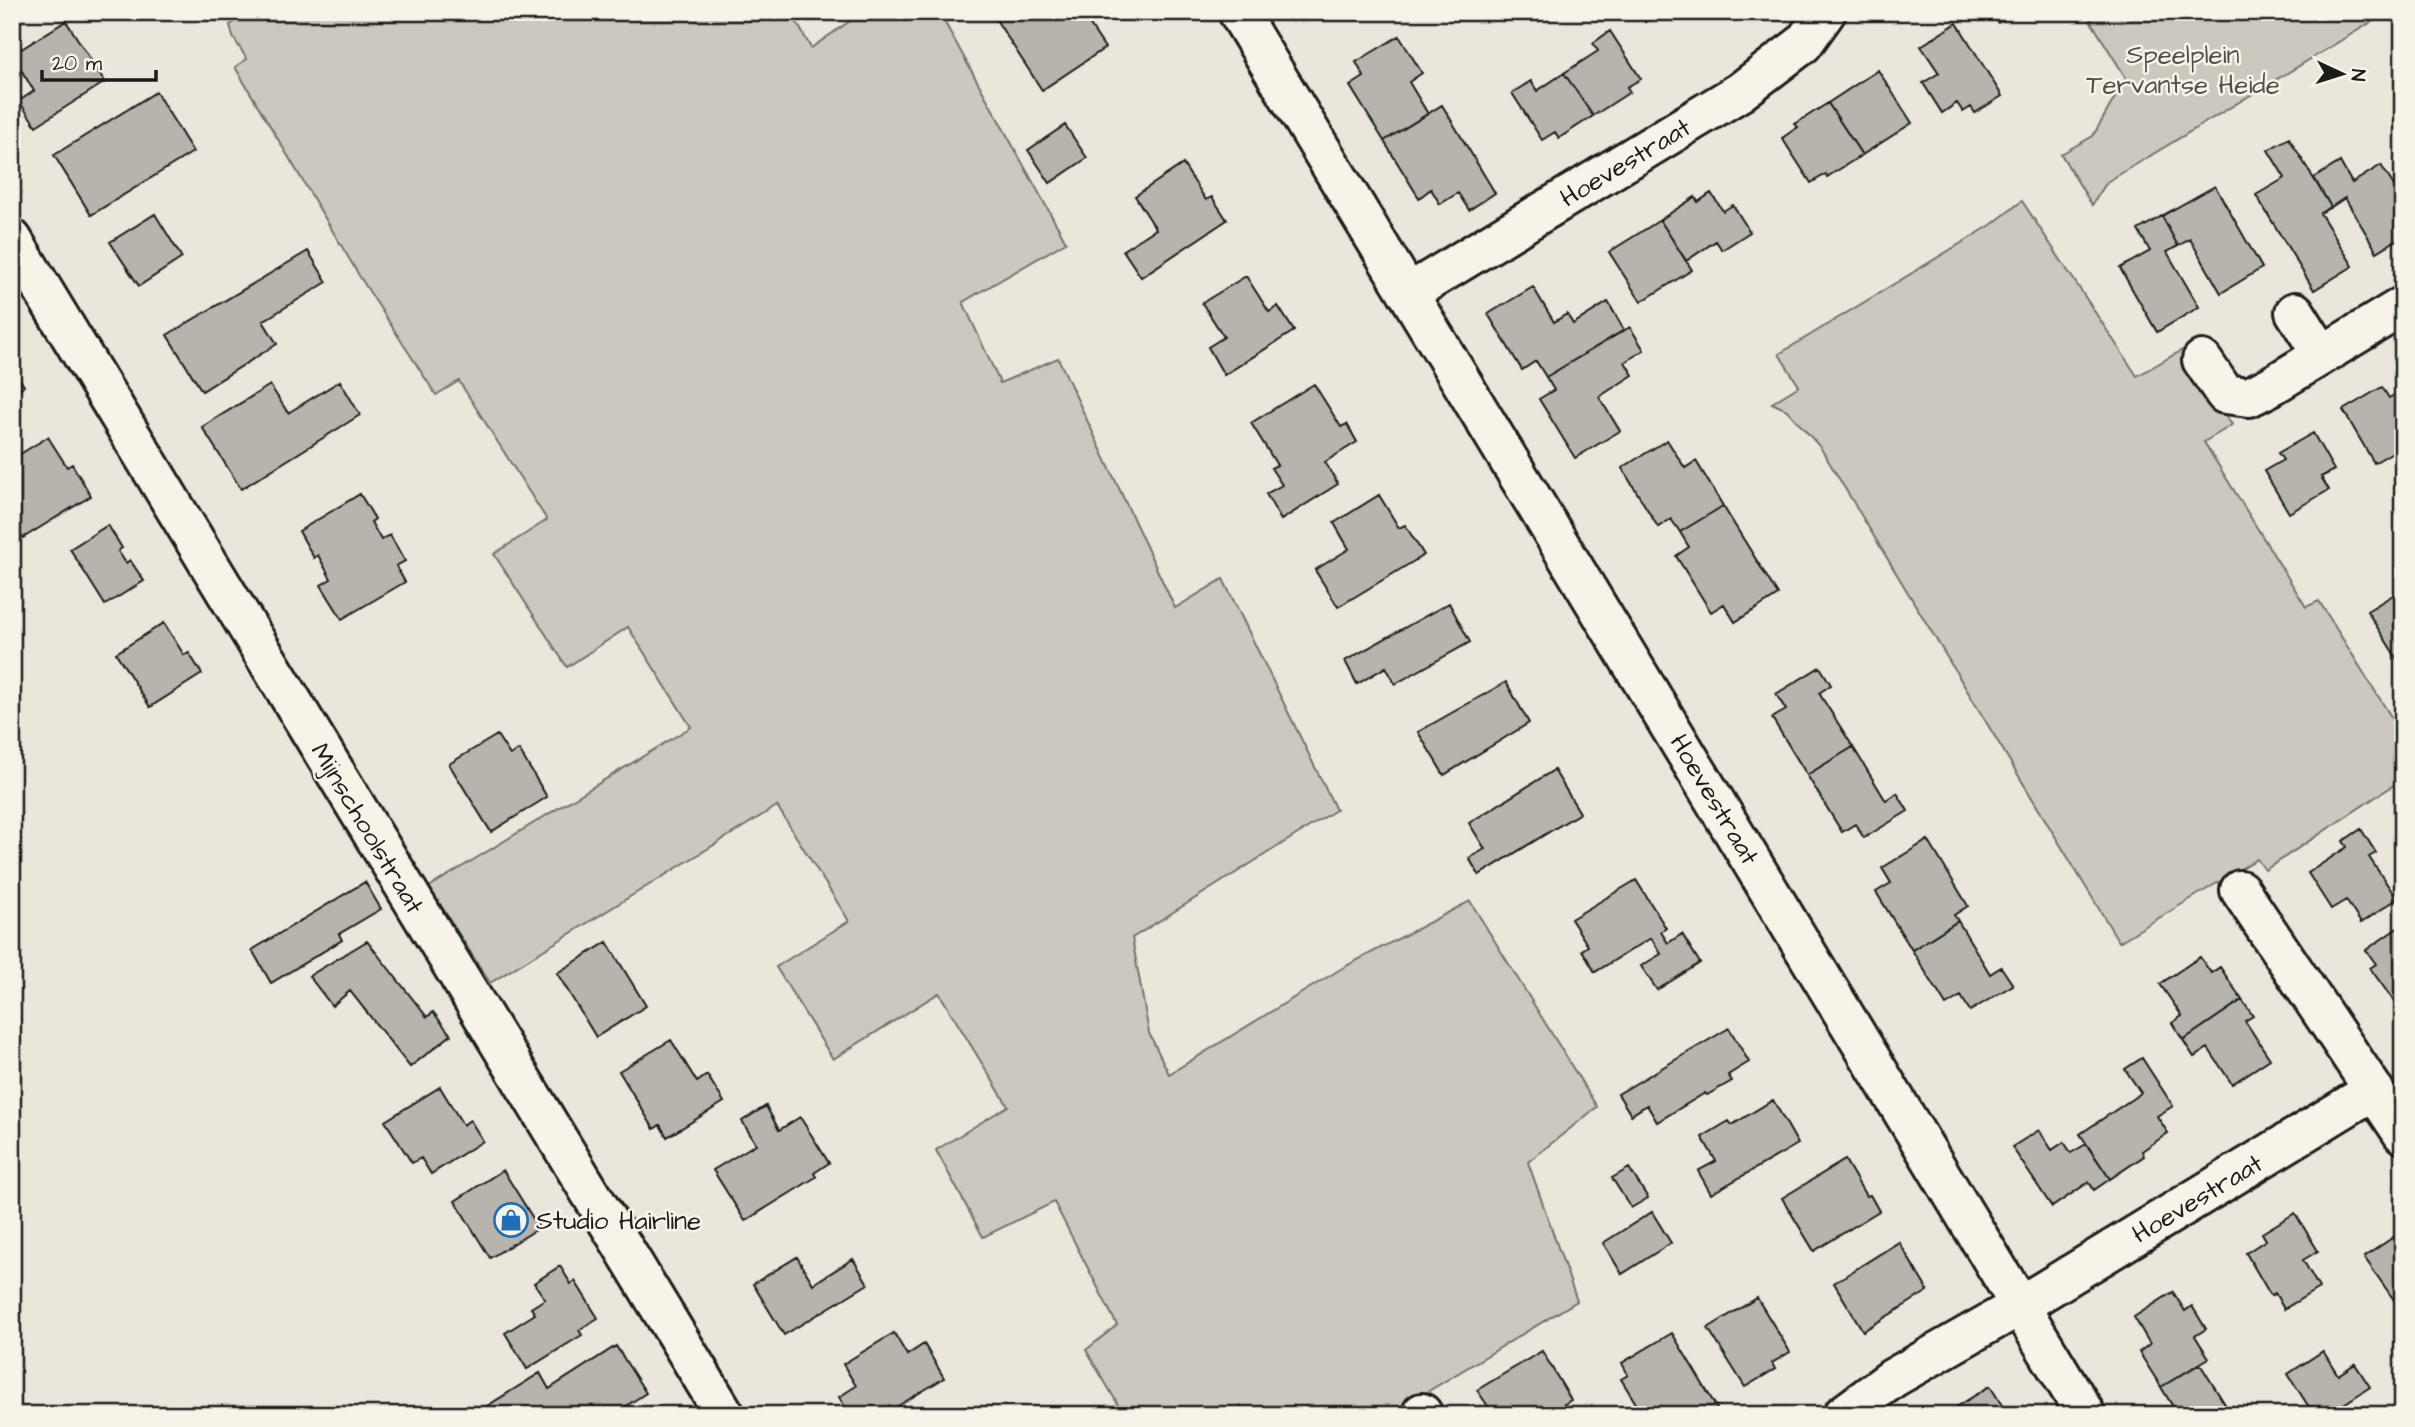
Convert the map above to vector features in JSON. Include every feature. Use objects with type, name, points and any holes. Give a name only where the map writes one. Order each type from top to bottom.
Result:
[{"type":"street","name":"Hoevestraat","points":[[1238,12],[2086,1415]]},
{"type":"street","name":"Hoevestraat","points":[[1409,293],[1740,92],[1803,44],[1826,12]]},
{"type":"street","name":"Mijnschoolstraat","points":[[12,239],[725,1415]]},
{"type":"street","points":[[2202,360],[2225,394],[2249,397],[2403,306]]},
{"type":"street","points":[[2295,312],[2322,355]]},
{"type":"street","points":[[2240,890],[2403,1134]]},
{"type":"street","name":"Hoevestraat","points":[[2021,1305],[2374,1090]]},
{"type":"street","points":[[1843,1415],[1893,1378],[2021,1305]]},
{"type":"green space","points":[[251,12],[791,12],[811,48],[863,12],[939,12],[1066,242],[963,302],[1000,383],[1058,358],[1175,608],[1223,579],[1336,810],[1132,938],[1149,1033],[1169,1074],[1344,967],[1470,901],[1597,1107],[1528,1162],[1577,1301],[1389,1415],[1139,1415],[1119,1406],[1086,1350],[1117,1325],[1054,1202],[983,1237],[936,1150],[1008,1106],[939,993],[833,1059],[776,967],[849,921],[777,806],[490,983],[429,887],[691,727],[628,627],[567,667],[494,554],[547,520],[459,381],[436,395],[360,277],[235,67],[247,59],[233,37],[230,25]]},
{"type":"green space","name":"Speelplein Tervantse Heide","points":[[2103,12],[2388,12],[2107,182],[2092,205],[2061,154],[2093,136],[2126,78],[2090,20]]},
{"type":"green space","points":[[2022,201],[2137,376],[2184,349],[2232,425],[2204,442],[2306,607],[2319,601],[2403,736],[2403,779],[2265,870],[2257,859],[2119,942],[1820,447],[1787,410],[1772,403],[1799,386],[1779,354],[1991,225]]},
{"type":"building","points":[[991,12],[1081,12],[1105,48],[1042,90]]},
{"type":"building","points":[[1639,12],[1675,12],[1663,20],[1659,13],[1645,22]]},
{"type":"building","points":[[1991,12],[2016,12],[1998,23]]},
{"type":"building","points":[[66,21],[105,82],[36,126],[19,101],[34,91],[12,55]]},
{"type":"building","points":[[1957,23],[2002,96],[1975,113],[1971,107],[1963,112],[1957,103],[1942,113],[1923,83],[1939,73],[1921,46]]},
{"type":"building","points":[[1610,31],[1641,79],[1627,87],[1630,92],[1593,116],[1564,73],[1598,51],[1593,43]]},
{"type":"building","points":[[1399,36],[1422,73],[1409,82],[1428,114],[1384,141],[1350,86],[1364,77],[1356,62]]},
{"type":"building","points":[[1878,70],[1912,123],[1862,155],[1828,103]]},
{"type":"building","points":[[1564,73],[1593,116],[1559,138],[1555,132],[1542,140],[1512,93],[1531,81],[1537,91]]},
{"type":"building","points":[[156,92],[193,152],[91,215],[54,155]]},
{"type":"building","points":[[1828,103],[1862,155],[1827,177],[1826,174],[1811,183],[1782,138],[1798,127],[1795,124]]},
{"type":"building","points":[[1442,105],[1495,193],[1469,210],[1458,193],[1440,204],[1431,189],[1419,198],[1384,141]]},
{"type":"building","points":[[1065,125],[1087,158],[1050,183],[1028,150]]},
{"type":"building","points":[[2289,138],[2331,207],[2320,213],[2353,266],[2314,290],[2256,195],[2285,178],[2268,150]]},
{"type":"building","points":[[2340,162],[2352,183],[2381,165],[2403,200],[2403,236],[2377,252],[2345,198],[2331,207],[2314,178]]},
{"type":"building","points":[[1183,164],[1206,200],[1212,197],[1227,220],[1141,277],[1123,250],[1156,229],[1135,196]]},
{"type":"building","points":[[2215,186],[2262,268],[2221,293],[2190,239],[2178,246],[2162,216]]},
{"type":"building","points":[[1711,193],[1723,211],[1733,205],[1750,232],[1722,250],[1716,241],[1686,261],[1660,220],[1695,197],[1698,202]]},
{"type":"building","points":[[155,214],[182,258],[139,286],[110,242]]},
{"type":"building","points":[[2162,216],[2178,246],[2167,252],[2199,307],[2157,332],[2120,268],[2150,251],[2138,230]]},
{"type":"building","points":[[1660,220],[1692,270],[1641,302],[1609,252]]},
{"type":"building","points":[[308,251],[327,282],[263,321],[277,344],[202,391],[167,335]]},
{"type":"building","points":[[1246,276],[1269,312],[1278,306],[1294,331],[1224,375],[1208,347],[1224,337],[1202,303]]},
{"type":"building","points":[[1533,287],[1554,322],[1567,314],[1573,324],[1608,302],[1624,330],[1546,377],[1536,361],[1522,370],[1488,314]]},
{"type":"building","points":[[1630,327],[1644,350],[1625,362],[1633,375],[1599,397],[1620,431],[1575,458],[1539,399],[1554,390],[1546,377]]},
{"type":"building","points":[[12,367],[24,386],[12,393]]},
{"type":"building","points":[[340,381],[360,415],[241,489],[202,427],[270,385],[288,413]]},
{"type":"building","points":[[1314,384],[1341,427],[1347,424],[1357,442],[1325,462],[1338,484],[1281,520],[1266,494],[1282,485],[1271,468],[1277,465],[1251,423]]},
{"type":"building","points":[[2382,387],[2389,398],[2403,390],[2403,446],[2374,463],[2343,410]]},
{"type":"building","points":[[2313,433],[2334,470],[2321,477],[2329,490],[2289,513],[2264,471],[2283,460],[2278,453]]},
{"type":"building","points":[[48,437],[67,467],[72,464],[91,496],[23,538],[12,521],[12,459]]},
{"type":"building","points":[[1667,440],[1685,468],[1696,461],[1723,506],[1680,532],[1671,519],[1658,527],[1622,468]]},
{"type":"building","points":[[360,494],[375,519],[371,522],[381,540],[390,535],[405,561],[396,566],[405,582],[342,619],[321,585],[331,579],[318,555],[314,558],[299,531]]},
{"type":"building","points":[[1379,495],[1399,528],[1405,525],[1424,555],[1338,607],[1315,570],[1349,549],[1334,523]]},
{"type":"building","points":[[1723,506],[1778,595],[1735,622],[1724,604],[1711,612],[1676,556],[1689,547],[1680,532]]},
{"type":"building","points":[[108,525],[122,548],[118,551],[126,563],[130,560],[144,581],[105,605],[70,549]]},
{"type":"building","points":[[2403,589],[2403,668],[2367,611]]},
{"type":"building","points":[[1449,603],[1470,642],[1395,684],[1386,667],[1357,684],[1345,661]]},
{"type":"building","points":[[164,623],[184,655],[189,653],[202,674],[150,707],[116,653]]},
{"type":"building","points":[[1820,667],[1831,685],[1819,693],[1853,747],[1807,775],[1772,718],[1786,710],[1776,694]]},
{"type":"building","points":[[1506,682],[1529,723],[1444,775],[1418,732]]},
{"type":"building","points":[[497,735],[510,755],[519,750],[547,797],[491,832],[449,764]]},
{"type":"building","points":[[1853,747],[1886,801],[1897,793],[1908,811],[1864,838],[1855,824],[1842,832],[1807,775]]},
{"type":"building","points":[[1554,770],[1580,813],[1479,875],[1469,858],[1485,849],[1469,823]]},
{"type":"building","points":[[2361,829],[2376,853],[2369,857],[2397,899],[2361,923],[2346,900],[2331,909],[2308,873],[2347,847],[2343,841]]},
{"type":"building","points":[[1928,840],[1968,906],[1954,915],[1958,921],[1912,950],[1876,892],[1891,883],[1882,868]]},
{"type":"building","points":[[1636,880],[1666,928],[1661,932],[1668,943],[1682,934],[1700,963],[1657,990],[1641,966],[1661,954],[1651,938],[1595,972],[1582,950],[1588,946],[1571,919]]},
{"type":"building","points":[[365,882],[381,909],[339,934],[342,940],[271,983],[252,950]]},
{"type":"building","points":[[1958,921],[1990,974],[2001,967],[2013,985],[1970,1011],[1961,996],[1946,1005],[1912,950]]},
{"type":"building","points":[[2399,927],[2403,931],[2403,1000],[2396,1004],[2370,968],[2376,964],[2366,950]]},
{"type":"building","points":[[367,941],[427,1017],[433,1012],[451,1035],[410,1067],[350,991],[332,1006],[309,976]]},
{"type":"building","points":[[607,942],[646,1006],[596,1037],[557,973]]},
{"type":"building","points":[[2200,957],[2211,973],[2220,967],[2242,1000],[2183,1040],[2172,1023],[2182,1016],[2160,984]]},
{"type":"building","points":[[2242,1000],[2253,1016],[2245,1021],[2270,1059],[2232,1084],[2208,1048],[2194,1057],[2183,1040]]},
{"type":"building","points":[[1729,1028],[1749,1062],[1728,1075],[1732,1081],[1707,1095],[1705,1093],[1657,1122],[1647,1105],[1631,1115],[1618,1094]]},
{"type":"building","points":[[671,1040],[697,1082],[707,1075],[724,1102],[667,1137],[660,1125],[654,1129],[619,1071]]},
{"type":"building","points":[[2142,1058],[2173,1106],[2157,1116],[2168,1133],[2142,1151],[2144,1156],[2110,1179],[2080,1134],[2141,1093],[2125,1069]]},
{"type":"building","points":[[440,1087],[463,1125],[470,1120],[483,1141],[431,1174],[421,1158],[412,1163],[385,1121]]},
{"type":"building","points":[[1773,1100],[1798,1144],[1711,1194],[1698,1171],[1716,1161],[1702,1137],[1729,1121],[1732,1125]]},
{"type":"building","points":[[766,1106],[779,1130],[800,1117],[829,1163],[814,1173],[816,1177],[745,1221],[713,1170],[756,1144],[742,1121]]},
{"type":"building","points":[[2039,1130],[2052,1150],[2064,1142],[2071,1153],[2086,1144],[2110,1179],[2094,1190],[2089,1182],[2052,1207],[2012,1147]]},
{"type":"building","points":[[1845,1160],[1866,1196],[1870,1195],[1879,1211],[1814,1251],[1782,1198]]},
{"type":"building","points":[[1629,1168],[1648,1198],[1631,1208],[1612,1178]]},
{"type":"building","points":[[503,1170],[539,1228],[490,1258],[455,1201]]},
{"type":"building","points":[[1652,1212],[1671,1243],[1622,1274],[1603,1243]]},
{"type":"building","points":[[2295,1213],[2318,1251],[2303,1260],[2319,1288],[2284,1309],[2275,1293],[2271,1296],[2246,1253],[2266,1240],[2262,1233]]},
{"type":"building","points":[[2401,1232],[2403,1308],[2401,1310],[2364,1257]]},
{"type":"building","points":[[1899,1242],[1928,1291],[1863,1331],[1834,1283]]},
{"type":"building","points":[[797,1257],[813,1284],[853,1259],[868,1284],[784,1335],[753,1284]]},
{"type":"building","points":[[560,1266],[571,1284],[575,1281],[598,1318],[579,1330],[582,1335],[527,1369],[505,1333],[535,1314],[531,1308],[545,1299],[534,1283]]},
{"type":"building","points":[[2173,1292],[2185,1311],[2192,1306],[2206,1329],[2195,1336],[2209,1358],[2161,1387],[2139,1352],[2150,1344],[2134,1317]]},
{"type":"building","points":[[1757,1298],[1790,1352],[1772,1363],[1775,1369],[1745,1387],[1708,1328]]},
{"type":"building","points":[[894,1333],[907,1355],[924,1344],[944,1378],[883,1415],[850,1415],[839,1397],[856,1386],[843,1364]]},
{"type":"building","points":[[1672,1333],[1717,1408],[1707,1415],[1643,1415],[1621,1379],[1628,1375],[1622,1363]]},
{"type":"building","points":[[616,1346],[646,1393],[612,1415],[482,1415],[479,1411],[540,1373],[549,1389]]},
{"type":"building","points":[[1542,1351],[1571,1400],[1546,1415],[1494,1415],[1477,1390]]},
{"type":"building","points":[[2323,1351],[2338,1375],[2355,1364],[2370,1387],[2327,1415],[2314,1415],[2288,1374]]},
{"type":"building","points":[[2200,1364],[2226,1406],[2215,1412],[2216,1415],[2168,1415],[2175,1410],[2161,1387]]},
{"type":"building","points":[[1990,1386],[2008,1415],[1944,1415]]},
{"type":"place","name":"Studio Hairline","points":[[511,1220]]}]
